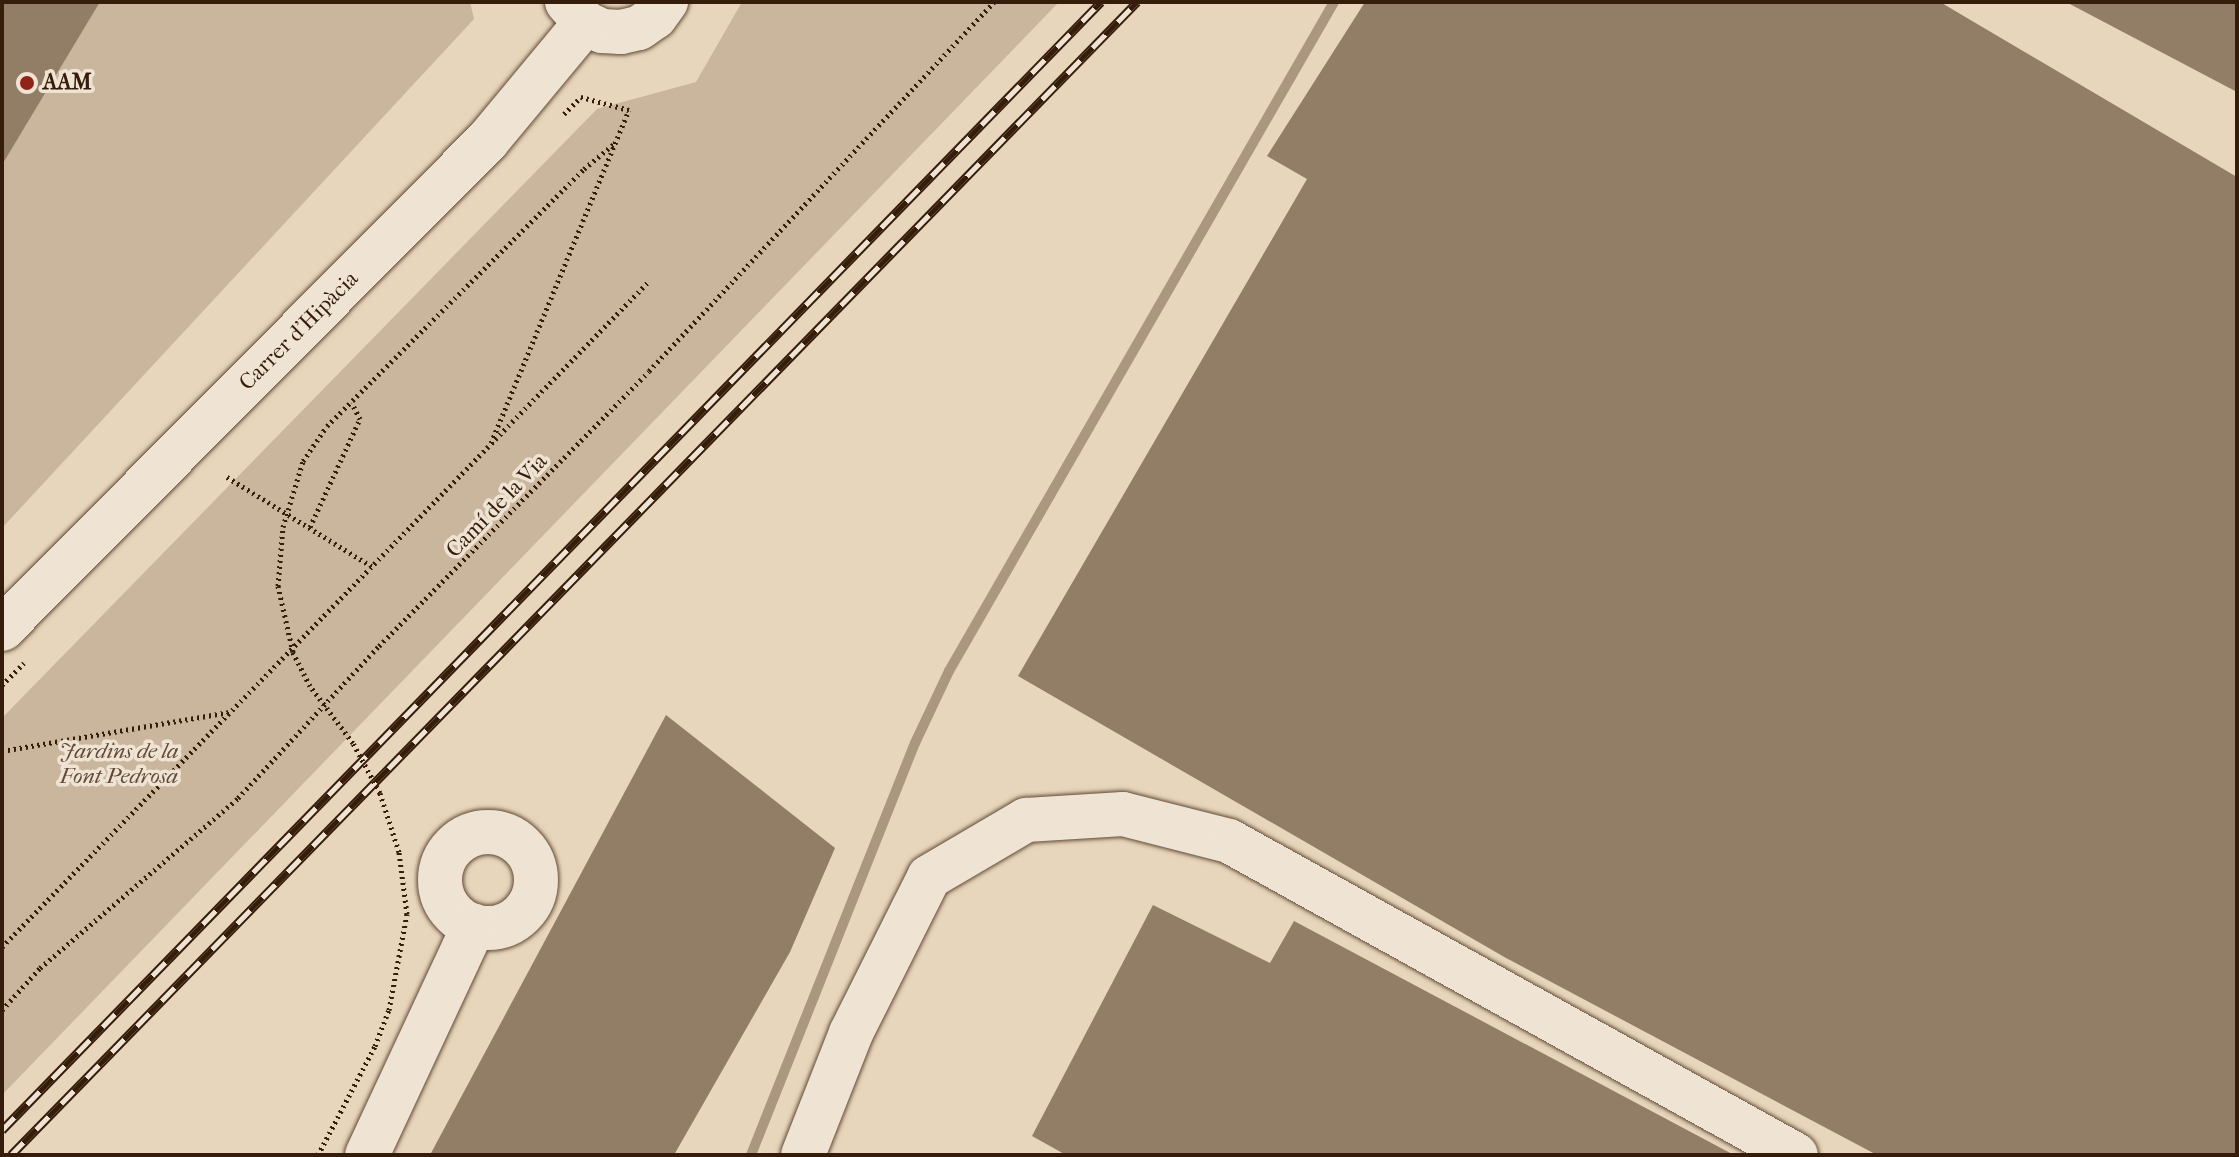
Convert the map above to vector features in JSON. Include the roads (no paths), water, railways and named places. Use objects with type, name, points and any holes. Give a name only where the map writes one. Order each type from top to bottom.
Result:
[{"type":"street","points":[[576,12],[602,31],[621,32],[639,28],[655,17],[666,2]]},
{"type":"street","name":"Carrer d'Hipàcia","points":[[2,629],[488,140],[576,12]]},
{"type":"street","points":[[803,1155],[851,1033],[929,877],[1026,820],[1123,814],[1229,841],[1796,1155]]},
{"type":"street","points":[[367,1155],[474,926]]},
{"type":"waterway","points":[[751,1155],[915,743],[949,671],[1334,2]]},
{"type":"railway","points":[[2,1130],[1101,2]]},
{"type":"railway","points":[[11,1155],[1137,2]]},
{"type":"place","name":"AAM","points":[[27,83]]},
{"type":"park label","name":"Jardins de la Font Pedrosa","points":[[119,764]]}]
